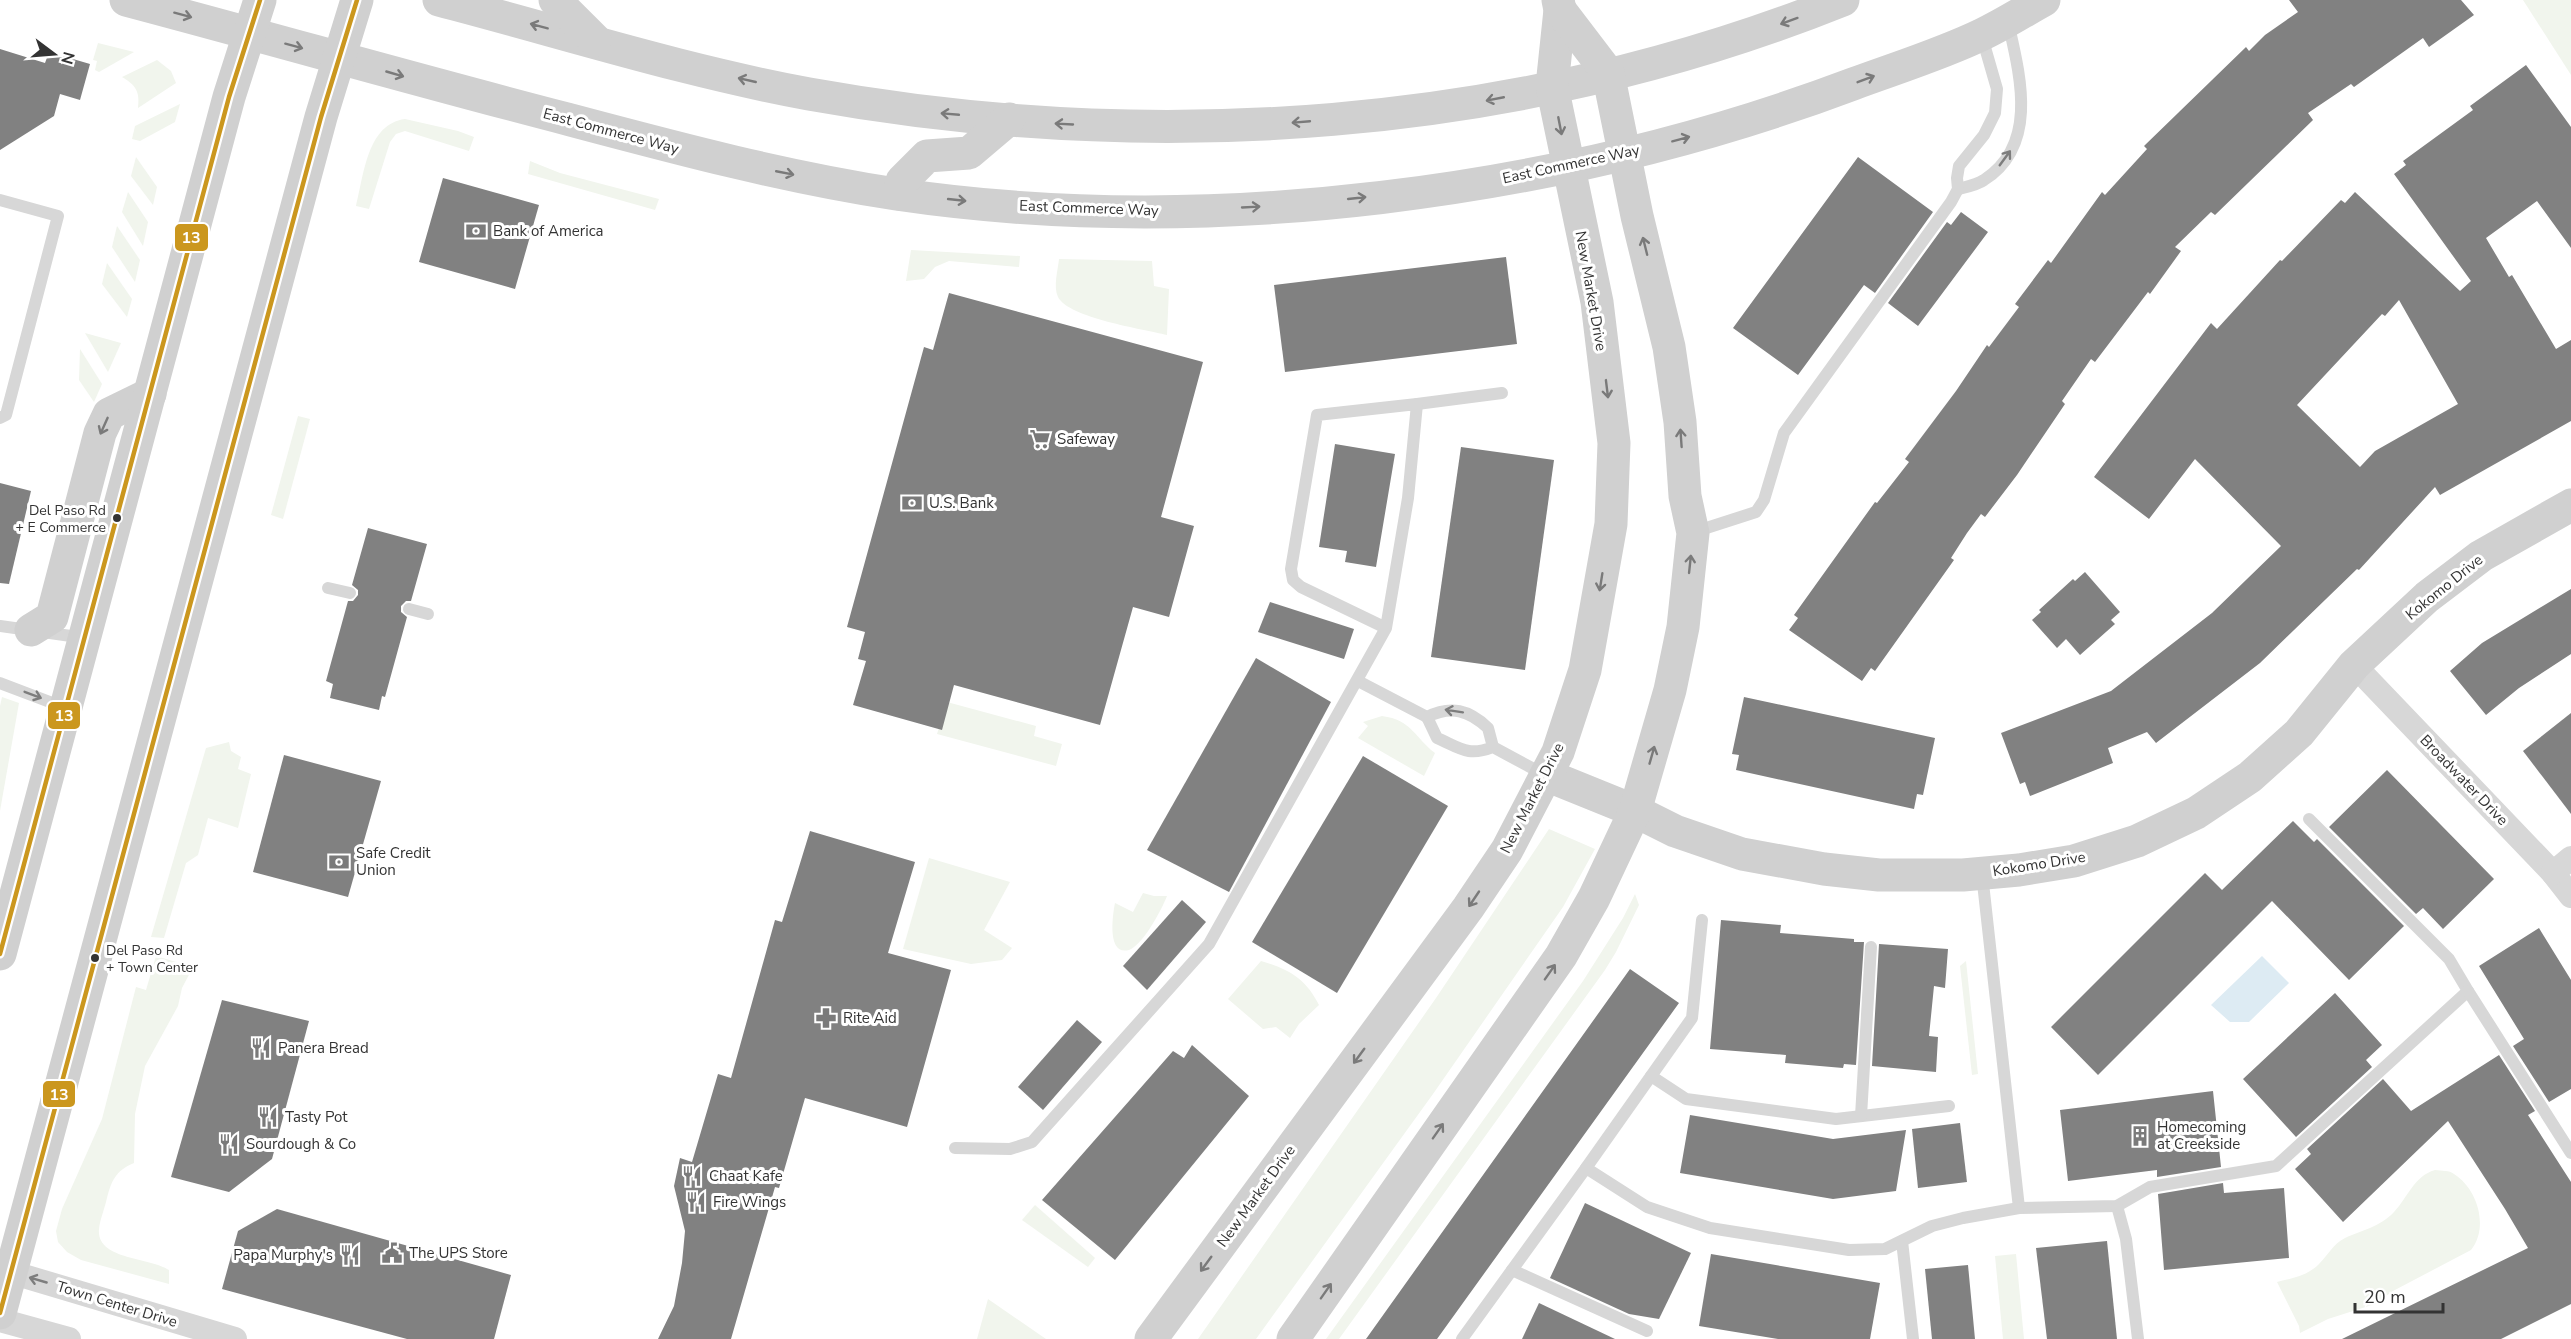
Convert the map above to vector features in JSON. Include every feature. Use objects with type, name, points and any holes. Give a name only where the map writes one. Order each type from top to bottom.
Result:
[{"type":"main road","name":"East Commerce Way","points":[[126,0],[728,162],[899,194],[1011,206],[1117,212],[1299,204],[1410,193],[1513,178],[1568,166],[1774,114],[1995,28],[2044,0]]},
{"type":"main road","points":[[1,947],[86,638],[229,97],[260,0]]},
{"type":"main road","points":[[0,1313],[6,1271],[270,315],[321,117],[357,0]]},
{"type":"main road","points":[[439,0],[701,69],[804,93],[927,112],[1119,127],[1275,124],[1360,117],[1493,100],[1660,61],[1784,23],[1843,0]]},
{"type":"main road","points":[[555,0],[596,41]]},
{"type":"main road","name":"New Market Drive","points":[[1293,1339],[1561,956],[1594,898],[1635,811],[1673,680],[1683,627],[1693,533],[1685,496],[1680,422],[1669,346],[1624,153],[1608,73],[1559,5]]},
{"type":"main road","name":"New Market Drive","points":[[1151,1339],[1468,908],[1507,850],[1558,752],[1587,658],[1611,524],[1614,443],[1597,302],[1552,86],[1559,5]]},
{"type":"main road","points":[[899,194],[902,181],[927,156],[969,153],[1009,119]]},
{"type":"main road","points":[[16,628],[52,617],[100,433],[109,414],[150,394]]},
{"type":"main road","name":"Kokomo Drive","points":[[1546,775],[1635,811],[1675,831],[1742,854],[1824,869],[1880,875],[1982,873],[2074,861],[2137,841],[2196,813],[2250,777],[2299,734],[2354,665],[2427,597],[2481,556],[2571,505]]},
{"type":"street","name":"Broadwater Drive","points":[[2354,665],[2562,866],[2571,896]]},
{"type":"street","name":"Town Center Drive","points":[[6,1271],[235,1339]]},
{"type":"street","points":[[0,1320],[69,1339]]},
{"type":"lane","points":[[1958,189],[1959,166],[1984,135],[1995,113],[1997,89],[1995,28]]},
{"type":"lane","points":[[1693,533],[1756,512],[1764,500],[1784,433],[1958,189],[1983,182],[2008,156],[2020,129],[2021,98],[2016,57],[1995,28]]},
{"type":"lane","points":[[0,200],[58,216],[6,415],[0,418]]},
{"type":"lane","points":[[1386,628],[1301,587],[1293,580],[1291,569],[1317,415],[1502,393]]},
{"type":"lane","points":[[955,1148],[1010,1149],[1032,1142],[1209,944],[1386,628],[1408,498],[1417,404]]},
{"type":"lane","points":[[328,588],[350,593]]},
{"type":"lane","points":[[409,609],[428,614]]},
{"type":"lane","points":[[16,628],[86,638]]},
{"type":"lane","points":[[1358,681],[1427,717],[1437,738],[1467,751],[1478,753],[1493,747]]},
{"type":"lane","points":[[0,683],[67,708]]},
{"type":"lane","points":[[1427,717],[1450,709],[1463,712],[1488,728],[1493,747],[1546,775]]},
{"type":"lane","points":[[2310,819],[2449,958],[2571,1153]]},
{"type":"lane","points":[[1982,873],[2019,1208]]},
{"type":"lane","points":[[1462,1339],[1692,1018],[1702,920]]},
{"type":"lane","points":[[1861,1116],[1870,947]]},
{"type":"lane","points":[[1586,1168],[1647,1207],[1710,1228],[1849,1250],[1885,1249],[1932,1226],[2019,1208],[2117,1206],[2150,1187],[2276,1166],[2468,991]]},
{"type":"lane","points":[[1651,1076],[1686,1099],[1836,1119],[1949,1106]]},
{"type":"lane","points":[[2117,1206],[2126,1239],[2138,1339]]},
{"type":"lane","points":[[1902,1241],[1913,1339]]},
{"type":"lane","points":[[1512,1270],[1647,1331]]},
{"type":"shaded area","points":[[2523,0],[2571,0],[2571,75]]},
{"type":"shaded area","points":[[98,43],[134,52],[99,72],[95,70],[97,61],[93,60]]},
{"type":"shaded area","points":[[157,60],[171,71],[176,83],[138,108],[136,90],[122,77]]},
{"type":"shaded area","points":[[180,104],[175,122],[140,141],[132,139],[135,126]]},
{"type":"shaded area","points":[[405,119],[474,137],[469,151],[405,131],[396,134],[390,142],[369,209],[356,206],[365,166],[375,141],[382,130],[392,123]]},
{"type":"shaded area","points":[[136,157],[157,187],[153,205],[131,176]]},
{"type":"shaded area","points":[[530,161],[560,173],[659,199],[655,210],[528,174]]},
{"type":"shaded area","points":[[128,192],[148,222],[143,246],[122,212]]},
{"type":"shaded area","points":[[117,226],[140,260],[135,282],[112,247]]},
{"type":"shaded area","points":[[911,250],[1020,256],[1019,267],[949,261],[935,267],[924,279],[906,281]]},
{"type":"shaded area","points":[[1059,259],[1152,261],[1154,286],[1169,289],[1167,335],[1091,317],[1065,304],[1058,297],[1056,288]]},
{"type":"shaded area","points":[[107,263],[132,299],[127,317],[102,284]]},
{"type":"shaded area","points":[[85,333],[121,343],[108,372]]},
{"type":"shaded area","points":[[80,349],[102,384],[94,402],[79,380]]},
{"type":"shaded area","points":[[298,416],[310,419],[283,519],[271,515]]},
{"type":"shaded area","points":[[2,697],[19,703],[0,811],[0,706]]},
{"type":"shaded area","points":[[947,702],[1036,726],[1034,736],[1062,744],[1056,766],[937,734]]},
{"type":"shaded area","points":[[1382,716],[1400,721],[1435,753],[1424,776],[1358,738],[1368,726],[1363,722]]},
{"type":"shaded area","points":[[229,742],[231,751],[241,757],[238,769],[251,774],[238,828],[208,818],[198,855],[186,863],[164,938],[151,937],[206,748]]},
{"type":"shaded area","points":[[1549,829],[1595,849],[1563,907],[1433,1094],[1256,1339],[1198,1339],[1436,998]]},
{"type":"shaded area","points":[[929,858],[1010,882],[984,930],[1012,948],[1002,960],[971,964],[903,949]]},
{"type":"shaded area","points":[[1143,893],[1167,896],[1146,934],[1134,947],[1122,950],[1117,947],[1114,940],[1115,903],[1133,912]]},
{"type":"shaded area","points":[[1635,894],[1639,905],[1605,970],[1339,1339],[1326,1339],[1583,981],[1623,918]]},
{"type":"shaded area","points":[[156,956],[193,967],[182,988],[178,1006],[145,1066],[135,1114],[134,1163],[118,1173],[112,1183],[99,1229],[100,1239],[106,1247],[169,1270],[169,1284],[81,1260],[67,1252],[58,1242],[56,1231],[62,1209],[102,1119],[136,987],[146,990]]},
{"type":"shaded area","points":[[2262,956],[2289,983],[2249,1022],[2230,1022],[2211,1005]]},
{"type":"shaded area","points":[[1261,961],[1296,976],[1308,988],[1319,1005],[1299,1024],[1290,1038],[1276,1027],[1263,1029],[1228,999]]},
{"type":"shaded area","points":[[1966,961],[1978,1074],[1972,1075],[1960,966]]},
{"type":"shaded area","points":[[2435,1170],[2454,1174],[2469,1189],[2475,1199],[2480,1220],[2476,1241],[2471,1250],[2393,1291],[2375,1304],[2328,1319],[2300,1333],[2299,1326],[2277,1282],[2310,1271],[2341,1240],[2371,1228],[2389,1217],[2416,1182]]},
{"type":"shaded area","points":[[1035,1205],[1095,1258],[1088,1267],[1022,1220]]},
{"type":"shaded area","points":[[2016,1254],[2024,1339],[2003,1339],[1995,1256]]},
{"type":"shaded area","points":[[988,1299],[1046,1339],[977,1339]]},
{"type":"building","points":[[2289,0],[2461,0],[2474,15],[2429,47],[2423,38],[2354,87],[2351,84],[2308,113],[2313,120],[2215,215],[2211,212],[2175,247],[2181,251],[2150,294],[2148,292],[2095,362],[2091,359],[2062,401],[2065,404],[2017,475],[1985,517],[1981,514],[1967,533],[1951,558],[1954,560],[1875,671],[1871,668],[1862,681],[1789,630],[1798,618],[1794,615],[1875,502],[1877,503],[1909,462],[1905,459],[1987,345],[1989,347],[2019,307],[2015,304],[2048,260],[2051,263],[2102,192],[2105,195],[2147,149],[2144,146],[2246,47],[2249,51],[2265,35],[2298,12]]},
{"type":"building","points":[[0,49],[45,63],[49,52],[90,64],[80,100],[60,94],[54,116],[0,150]]},
{"type":"building","points":[[2526,65],[2571,127],[2571,248],[2537,201],[2486,238],[2509,277],[2512,275],[2556,349],[2571,340],[2571,421],[2440,495],[2435,487],[2359,570],[2357,569],[2260,663],[2156,743],[2147,732],[2108,748],[2113,763],[2030,796],[2025,782],[2020,784],[2001,733],[2111,691],[2212,613],[2281,546],[2195,459],[2149,519],[2094,477],[2211,323],[2217,329],[2280,260],[2282,261],[2341,200],[2345,203],[2355,192],[2460,291],[2471,281],[2394,174],[2406,165],[2403,161],[2473,110],[2470,106]],"holes":[[[2399,300],[2458,404],[2375,451],[2360,467],[2297,405],[2382,314],[2385,316]]]},
{"type":"building","points":[[1858,157],[1933,212],[1875,293],[1864,285],[1798,375],[1733,328]]},
{"type":"building","points":[[443,178],[539,205],[515,289],[419,262]]},
{"type":"building","points":[[1961,212],[1988,232],[1918,326],[1888,303],[1947,222],[1951,225]]},
{"type":"building","points":[[1506,257],[1517,344],[1285,372],[1274,285]]},
{"type":"building","name":"Safeway","points":[[949,293],[1203,362],[1161,517],[1194,526],[1169,617],[1133,607],[1100,725],[954,685],[942,730],[853,705],[866,661],[858,659],[865,632],[847,627],[924,347],[933,350]]},
{"type":"building","points":[[1335,444],[1395,454],[1376,567],[1345,562],[1347,551],[1319,547]]},
{"type":"building","points":[[1461,447],[1554,460],[1525,670],[1431,657]]},
{"type":"building","points":[[0,483],[31,491],[9,584],[0,583]]},
{"type":"building","points":[[368,528],[427,544],[411,601],[406,601],[401,606],[401,612],[407,617],[385,697],[382,696],[379,710],[330,698],[333,684],[326,681],[348,601],[353,601],[358,595],[358,590],[352,585]]},
{"type":"building","points":[[2085,572],[2120,612],[2111,620],[2115,624],[2080,655],[2066,639],[2057,648],[2032,620],[2041,612],[2039,610],[2073,579],[2075,581]]},
{"type":"building","points":[[2571,589],[2571,654],[2519,688],[2486,715],[2450,671],[2482,643]]},
{"type":"building","points":[[1270,602],[1354,629],[1344,659],[1258,632]]},
{"type":"building","points":[[1256,658],[1331,702],[1229,892],[1147,850]]},
{"type":"building","points":[[1744,697],[1935,738],[1923,795],[1917,794],[1914,809],[1736,770],[1739,755],[1732,754]]},
{"type":"building","points":[[2571,713],[2571,814],[2523,751]]},
{"type":"building","points":[[284,755],[381,781],[348,897],[253,872]]},
{"type":"building","points":[[1363,756],[1448,806],[1337,993],[1252,942]]},
{"type":"building","points":[[2387,770],[2494,879],[2443,929],[2423,908],[2416,914],[2329,827]]},
{"type":"building","points":[[2293,821],[2314,842],[2317,839],[2404,926],[2349,980],[2272,901],[2098,1075],[2051,1027],[2205,873],[2222,890]]},
{"type":"building","points":[[810,831],[915,862],[888,953],[951,970],[907,1127],[805,1098],[779,1188],[775,1187],[731,1339],[658,1339],[674,1306],[682,1263],[685,1231],[674,1186],[680,1158],[692,1162],[718,1074],[731,1078],[775,920],[782,922]]},
{"type":"building","points":[[1182,900],[1206,922],[1147,990],[1123,966]]},
{"type":"building","points":[[1721,920],[1781,925],[1780,933],[1854,939],[1854,942],[1864,942],[1856,1065],[1844,1064],[1843,1068],[1785,1063],[1786,1055],[1710,1049]]},
{"type":"building","points":[[2539,928],[2571,980],[2571,1089],[2549,1102],[2513,1046],[2524,1039],[2479,966]]},
{"type":"building","points":[[1879,944],[1948,949],[1945,988],[1934,986],[1929,1036],[1938,1037],[1936,1072],[1872,1066]]},
{"type":"building","points":[[1630,969],[1679,1003],[1437,1339],[1366,1339]]},
{"type":"building","points":[[2335,993],[2382,1045],[2366,1060],[2372,1067],[2296,1137],[2243,1079]]},
{"type":"building","points":[[222,1000],[309,1021],[272,1159],[229,1192],[171,1177]]},
{"type":"building","points":[[1077,1020],[1102,1042],[1043,1110],[1018,1087]]},
{"type":"building","points":[[1192,1045],[1249,1096],[1115,1260],[1042,1200],[1173,1051],[1184,1058]]},
{"type":"building","points":[[2499,1055],[2535,1111],[2528,1115],[2571,1182],[2571,1304],[2501,1339],[2342,1339],[2528,1248],[2448,1121],[2343,1222],[2295,1169],[2311,1154],[2307,1149],[2383,1079],[2411,1111]]},
{"type":"building","name":"Homecoming at Creekside","points":[[2213,1091],[2221,1167],[2157,1177],[2157,1170],[2068,1181],[2060,1110]]},
{"type":"building","points":[[1690,1115],[1833,1139],[1906,1130],[1896,1191],[1833,1199],[1680,1173]]},
{"type":"building","points":[[1960,1123],[1967,1182],[1918,1188],[1912,1129]]},
{"type":"building","points":[[2223,1183],[2224,1193],[2284,1188],[2289,1258],[2164,1270],[2158,1194]]},
{"type":"building","points":[[1585,1203],[1691,1253],[1659,1319],[1629,1314],[1550,1278]]},
{"type":"building","points":[[277,1209],[511,1275],[494,1339],[407,1339],[222,1289],[238,1231]]},
{"type":"building","points":[[2107,1241],[2117,1339],[2047,1339],[2036,1248]]},
{"type":"building","points":[[1711,1254],[1880,1283],[1870,1339],[1778,1339],[1699,1326]]},
{"type":"building","points":[[1968,1265],[1975,1339],[1932,1339],[1925,1269]]},
{"type":"building","points":[[1539,1303],[1615,1339],[1522,1339]]},
{"type":"transit line","name":"13","points":[[0,954],[229,97],[260,0]]},
{"type":"transit line","name":"13","points":[[0,1313],[321,117],[357,0]]},
{"type":"place","name":"Bank of America","points":[[476,231]]},
{"type":"place","name":"Safeway","points":[[1040,439]]},
{"type":"place","name":"U.S. Bank","points":[[912,503]]},
{"type":"place","name":"Del Paso Rd + E Commerce","points":[[117,518]]},
{"type":"place","name":"Safe Credit Union","points":[[339,862]]},
{"type":"place","name":"Del Paso Rd + Town Center","points":[[95,958]]},
{"type":"place","name":"Rite Aid","points":[[826,1018]]},
{"type":"place","name":"Panera Bread","points":[[261,1048]]},
{"type":"place","name":"Tasty Pot","points":[[268,1117]]},
{"type":"place","name":"Homecoming at Creekside","points":[[2140,1136]]},
{"type":"place","name":"Sourdough & Co","points":[[229,1144]]},
{"type":"place","name":"Chaat Kafe","points":[[692,1176]]},
{"type":"place","name":"Fire Wings","points":[[696,1202]]},
{"type":"place","name":"The UPS Store","points":[[392,1253]]},
{"type":"place","name":"Papa Murphy's","points":[[350,1255]]}]
